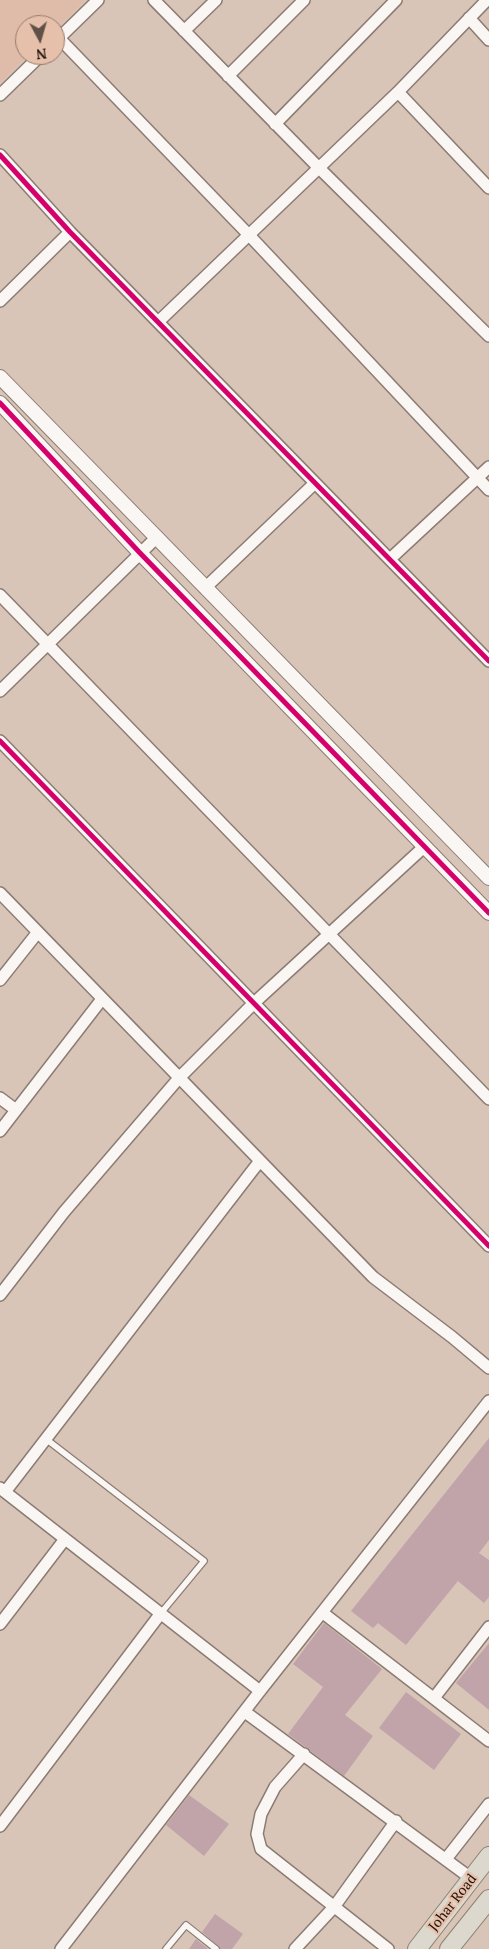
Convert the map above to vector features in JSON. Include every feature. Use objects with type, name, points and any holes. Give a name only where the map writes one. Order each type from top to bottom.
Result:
[{"type":"main road","name":"Johar Road","points":[[417,1949],[489,1856]]},
{"type":"main road","name":"Johar Road","points":[[450,1948],[489,1898]]},
{"type":"main road","points":[[432,1930],[450,1948]]},
{"type":"street","points":[[65,32],[98,0]]},
{"type":"street","points":[[154,0],[275,124],[489,336]]},
{"type":"street","points":[[184,31],[216,0]]},
{"type":"street","points":[[228,76],[304,0]]},
{"type":"street","points":[[275,124],[396,0]]},
{"type":"street","points":[[158,322],[398,92],[487,0]]},
{"type":"street","points":[[469,18],[489,40]]},
{"type":"street","points":[[65,48],[248,234],[489,490]]},
{"type":"street","points":[[0,95],[32,65]]},
{"type":"street","points":[[398,92],[489,188]]},
{"type":"street","points":[[0,155],[70,232],[489,661]]},
{"type":"street","points":[[0,301],[70,232]]},
{"type":"street","points":[[0,377],[489,878]]},
{"type":"street","points":[[0,403],[140,553],[489,913]]},
{"type":"street","points":[[390,559],[489,467]]},
{"type":"street","points":[[205,588],[315,483]]},
{"type":"street","points":[[0,691],[157,537]]},
{"type":"street","points":[[0,595],[47,646],[489,1099]]},
{"type":"street","points":[[0,741],[489,1246]]},
{"type":"street","points":[[371,790],[387,774]]},
{"type":"street","points":[[0,1295],[64,1212],[179,1078],[254,1003],[425,846]]},
{"type":"street","points":[[0,894],[373,1277],[452,1337],[489,1368]]},
{"type":"street","points":[[0,980],[38,932]]},
{"type":"street","points":[[0,1131],[102,999]]},
{"type":"street","points":[[0,1098],[16,1110]]},
{"type":"street","points":[[260,1162],[46,1439],[3,1490],[260,1691]]},
{"type":"street","points":[[62,1949],[260,1691],[489,1401]]},
{"type":"street","points":[[0,1624],[65,1539]]},
{"type":"street","points":[[0,1826],[161,1612]]},
{"type":"street","points":[[323,1613],[489,1741]]},
{"type":"street","points":[[434,1698],[489,1627]]},
{"type":"street","points":[[245,1712],[472,1878]]},
{"type":"street","points":[[304,1754],[275,1788],[261,1814],[257,1834],[261,1849],[388,1949]]},
{"type":"street","points":[[446,1859],[489,1804]]},
{"type":"street","points":[[295,1949],[334,1906],[396,1821]]},
{"type":"lane","points":[[46,1439],[204,1561],[161,1612]]},
{"type":"lane","points":[[166,1949],[186,1925],[216,1949]]},
{"type":"shaded area","points":[[0,0],[86,0],[65,20],[65,15],[15,15],[15,65],[19,65],[0,83]]},
{"type":"building","points":[[489,1438],[489,1540],[479,1553],[489,1560],[489,1597],[484,1603],[458,1581],[406,1645],[378,1623],[373,1628],[351,1611]]},
{"type":"building","points":[[324,1623],[382,1669],[345,1715],[373,1736],[344,1776],[288,1734],[323,1687],[293,1664]]},
{"type":"building","points":[[489,1643],[489,1710],[456,1683]]},
{"type":"building","points":[[406,1692],[461,1734],[434,1770],[379,1728]]},
{"type":"building","points":[[189,1795],[229,1824],[204,1856],[166,1825]]},
{"type":"building","points":[[215,1914],[243,1934],[232,1949],[221,1949],[202,1932]]},
{"type":"building","points":[[196,1939],[208,1949],[189,1949]]},
{"type":"cycle path","points":[[0,155],[70,232],[489,661]]},
{"type":"cycle path","points":[[0,403],[140,553],[489,913]]},
{"type":"cycle path","points":[[0,741],[489,1246]]}]
